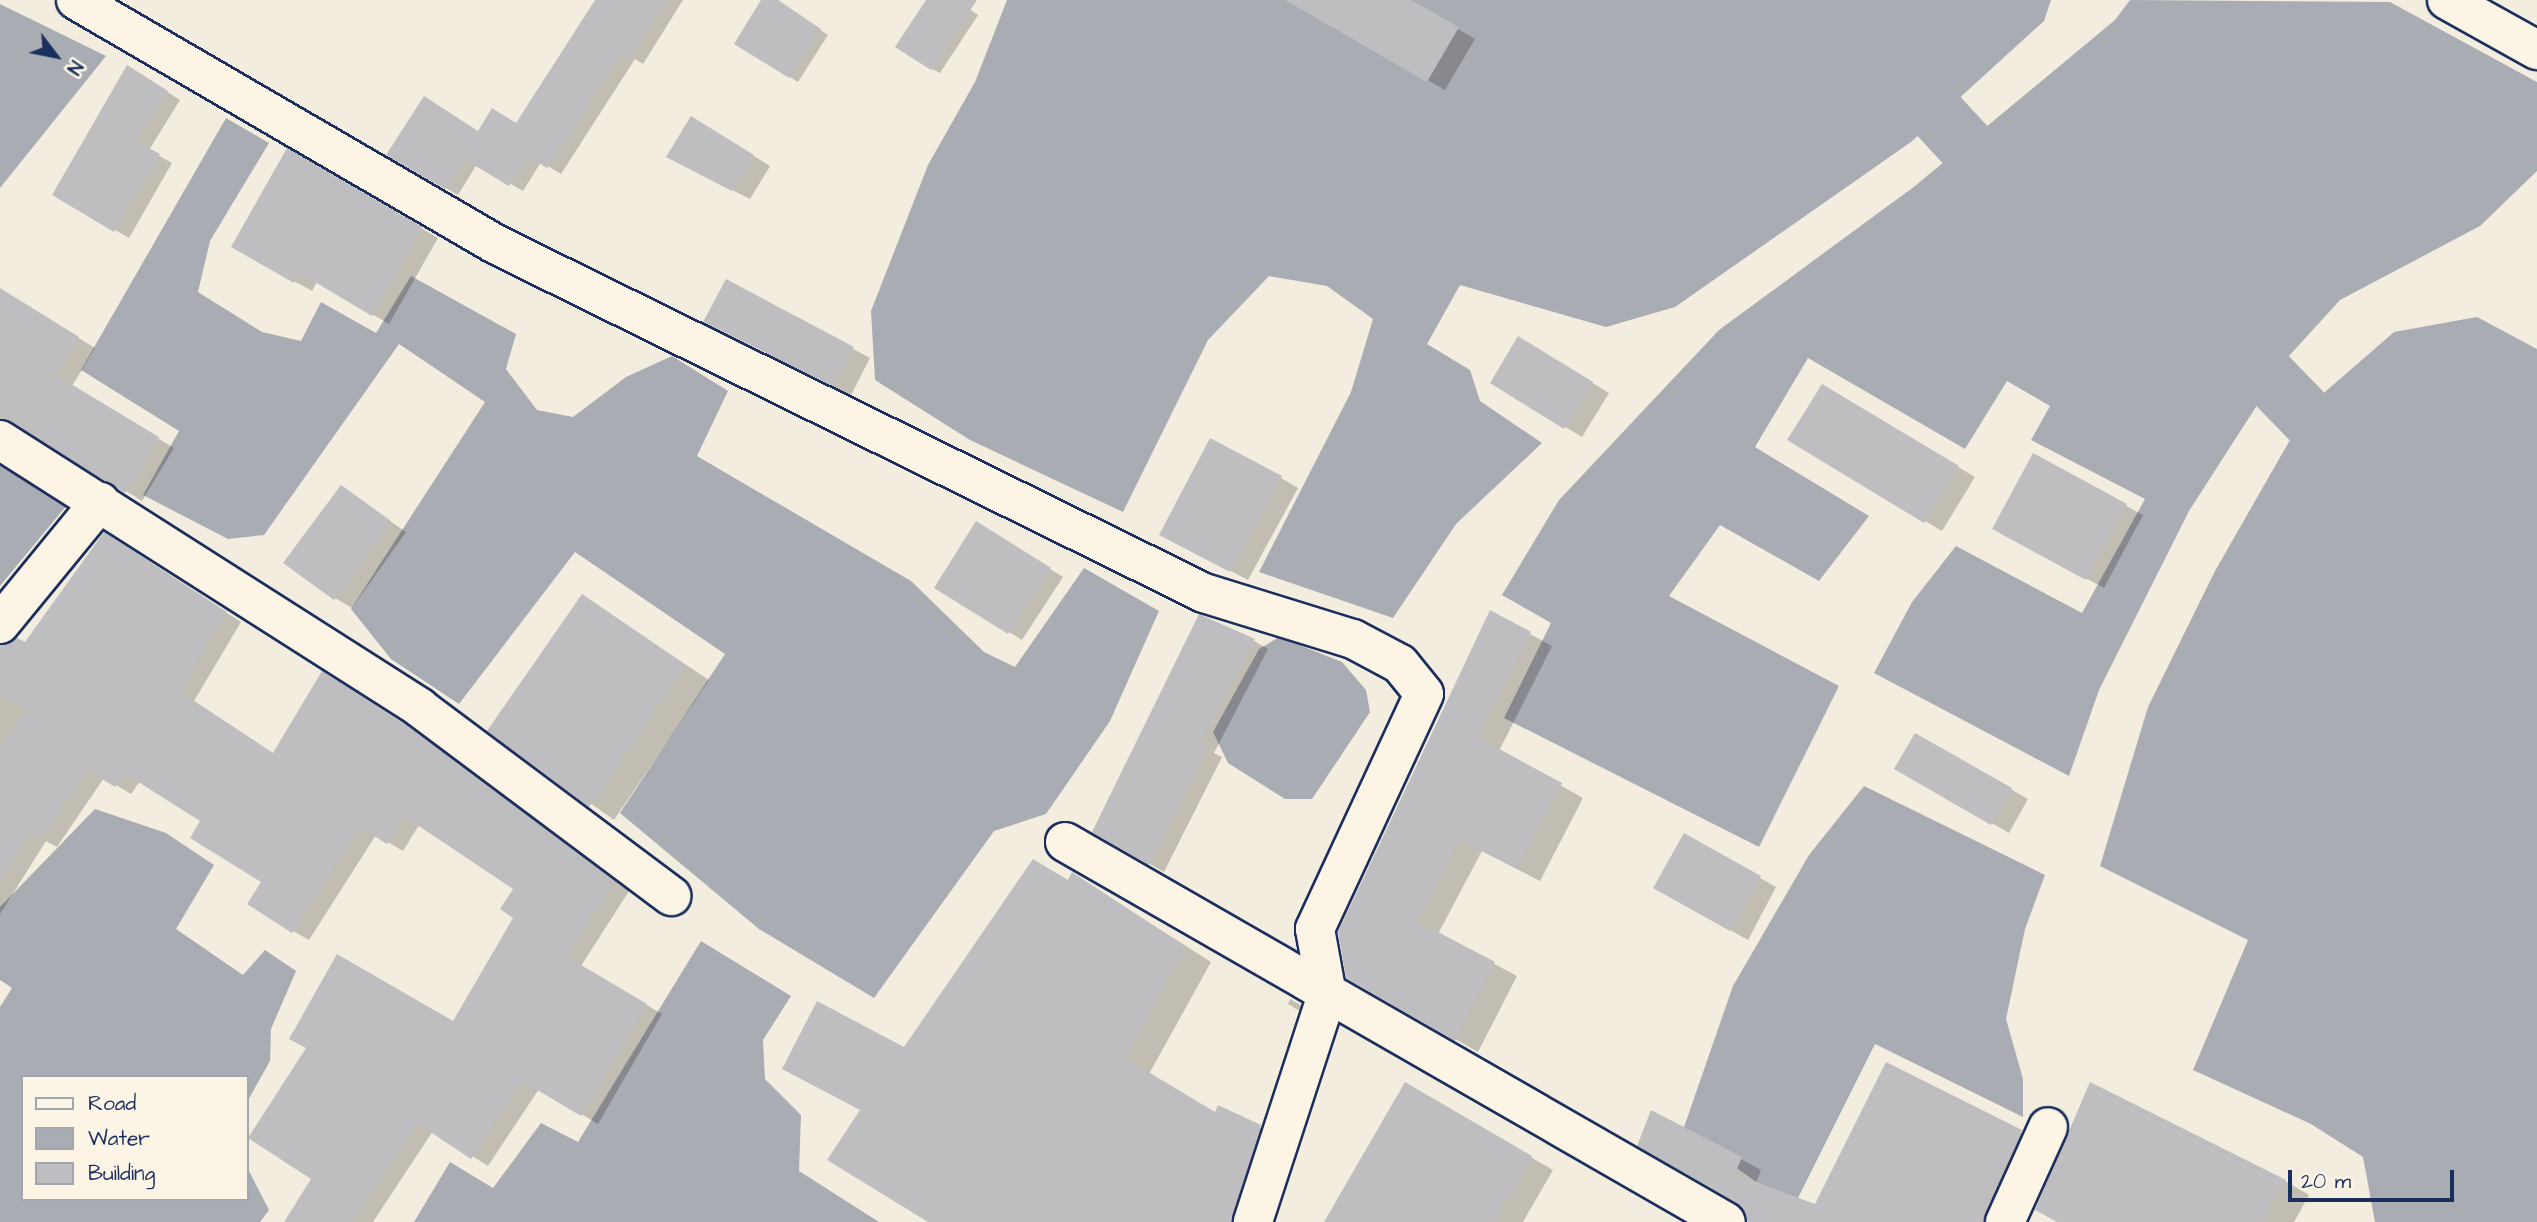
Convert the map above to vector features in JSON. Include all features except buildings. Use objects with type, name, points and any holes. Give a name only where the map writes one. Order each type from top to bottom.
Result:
[{"type":"street","points":[[76,0],[495,244],[1205,593],[1353,639],[1400,664],[1424,695],[1315,929],[1326,995],[1253,1222]]},
{"type":"street","points":[[2447,0],[2537,50]]},
{"type":"street","points":[[0,440],[421,708],[671,896]]},
{"type":"street","points":[[0,624],[100,502]]},
{"type":"street","points":[[1065,842],[1326,995],[1726,1222]]},
{"type":"street","points":[[2005,1222],[2048,1127]]},
{"type":"water","points":[[1007,0],[2051,0],[2044,21],[1911,142],[1675,307],[1606,327],[1460,285],[1427,344],[1470,370],[1480,401],[1542,443],[1456,524],[1393,618],[1259,572],[1351,392],[1373,319],[1327,286],[1269,276],[1208,340],[1123,512],[970,440],[875,380],[871,311],[928,165],[975,82]]},
{"type":"water","points":[[2130,0],[2390,2],[2537,82],[2537,171],[2480,226],[2340,300],[2288,357],[2189,511],[2099,690],[2069,776],[1874,673],[1912,602],[1956,546],[2082,613],[2145,499],[2031,440],[2050,406],[2007,381],[1965,449],[1808,358],[1755,447],[1869,516],[1819,581],[1720,525],[1669,596],[1839,686],[1759,847],[1504,718],[1551,623],[1502,595],[1559,500],[1719,330],[1915,186],[2115,20]]},
{"type":"water","points":[[0,4],[106,56],[0,188]]},
{"type":"water","points":[[226,118],[269,143],[210,241],[198,292],[262,332],[301,341],[321,302],[376,333],[411,276],[516,334],[506,369],[537,410],[573,417],[626,377],[672,356],[728,391],[697,456],[911,581],[984,652],[1015,667],[1084,568],[1159,611],[1110,721],[1046,814],[994,831],[874,998],[759,929],[620,813],[725,654],[575,552],[459,704],[391,659],[351,609],[485,402],[399,344],[264,535],[228,539],[143,495],[179,431],[81,370]]},
{"type":"water","points":[[2477,317],[2537,349],[2537,1222],[2375,1222],[2363,1157],[2311,1124],[2193,1070],[2248,940],[2100,866],[2148,707],[2215,571],[2310,405],[2394,332]]},
{"type":"water","points":[[0,463],[67,505],[0,586]]},
{"type":"water","points":[[1279,637],[1342,662],[1366,690],[1370,712],[1312,799],[1285,799],[1228,763],[1213,732],[1259,649]]},
{"type":"water","points":[[1864,786],[2045,875],[2025,929],[2006,1019],[2023,1079],[2023,1117],[1875,1044],[1793,1208],[1683,1130],[1733,986],[1809,855]]},
{"type":"water","points":[[95,809],[166,833],[214,865],[176,929],[243,975],[265,950],[296,971],[271,1029],[270,1061],[248,1100],[248,1075],[21,1075],[21,1201],[248,1201],[248,1169],[269,1210],[260,1222],[0,1222],[0,1007],[12,988],[0,980],[0,907]]},
{"type":"water","points":[[701,941],[791,996],[763,1040],[765,1079],[801,1115],[799,1171],[879,1222],[414,1222],[450,1162],[493,1188],[541,1123],[578,1142]]},
{"type":"waterway","points":[[1832,0],[2018,202]]},
{"type":"waterway","points":[[2217,324],[2359,470]]}]
